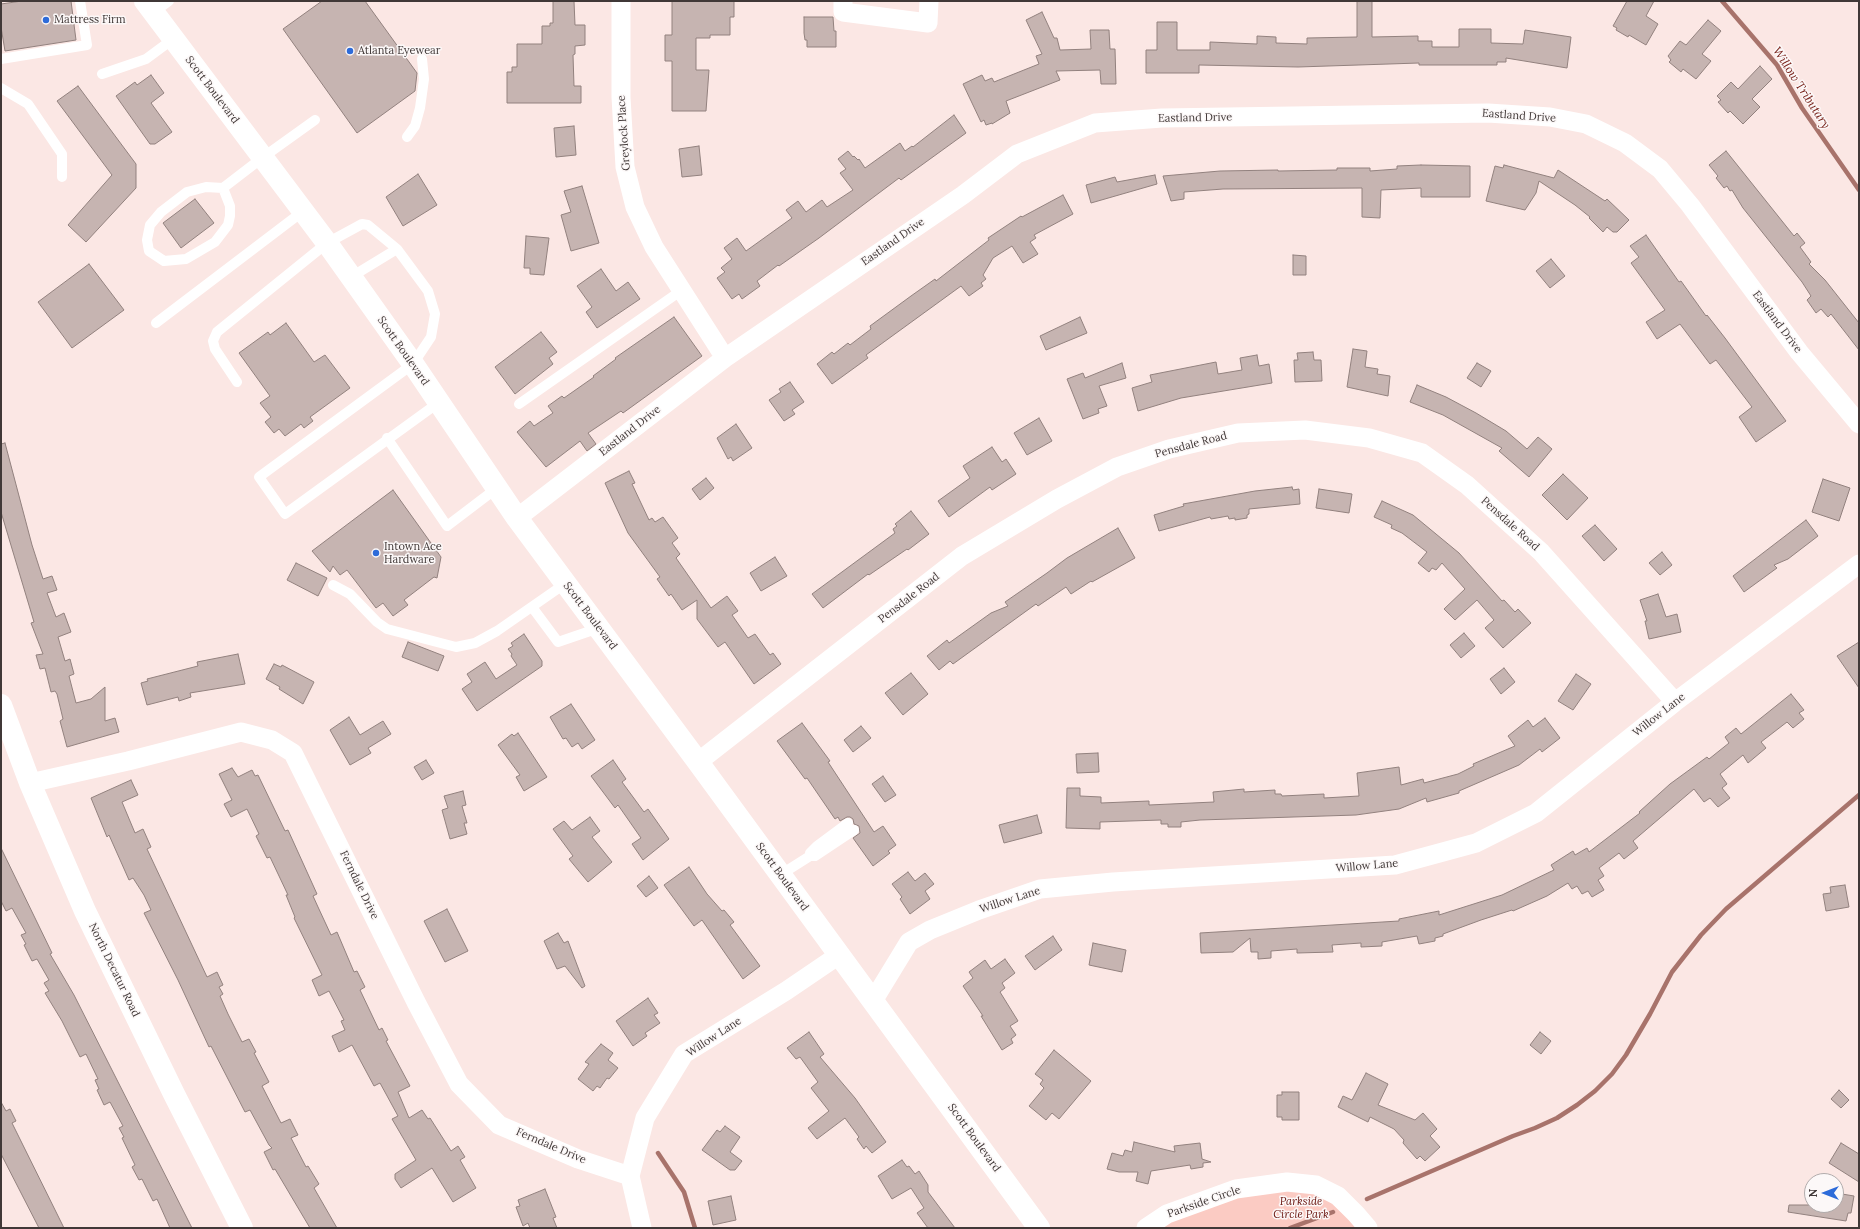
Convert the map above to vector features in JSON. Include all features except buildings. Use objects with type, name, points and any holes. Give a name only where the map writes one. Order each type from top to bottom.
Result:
[{"type":"main road","name":"Scott Boulevard","points":[[156,5],[174,39],[302,212],[327,243],[413,364],[517,518],[698,762],[1039,1228]]},
{"type":"main road","name":"North Decatur Road","points":[[1,706],[30,783],[85,911],[242,1228]]},
{"type":"street","name":"Greylock Place","points":[[621,1],[621,97],[625,167],[635,207],[654,246],[725,358]]},
{"type":"street","points":[[843,1],[843,12],[928,23],[929,1]]},
{"type":"street","name":"Eastland Drive","points":[[517,518],[725,358],[963,195],[1017,154],[1095,123],[1162,118],[1488,113],[1550,117],[1586,124],[1625,143],[1660,169],[1690,205],[1799,352],[1859,424]]},
{"type":"street","name":"Pensdale Road","points":[[698,762],[962,556],[1056,499],[1117,467],[1169,449],[1238,433],[1305,430],[1369,438],[1422,453],[1467,485],[1541,552],[1675,702]]},
{"type":"street","name":"Willow Lane","points":[[873,1001],[909,942],[930,930],[979,910],[1040,889],[1113,882],[1395,865],[1476,843],[1536,813],[1675,702],[1859,564]]},
{"type":"street","name":"Ferndale Drive","points":[[30,783],[128,761],[242,732],[272,740],[293,753],[416,1002],[459,1084],[499,1125],[578,1159],[630,1176]]},
{"type":"street","name":"Willow Lane","points":[[642,1228],[630,1176],[646,1118],[684,1054],[786,991],[839,955]]},
{"type":"street","name":"Parkside Circle","points":[[1146,1228],[1166,1214],[1236,1189],[1287,1182],[1316,1185],[1338,1196],[1368,1228]]},
{"type":"lane","points":[[1,58],[87,45],[80,1]]},
{"type":"lane","points":[[102,74],[146,59],[174,39]]},
{"type":"lane","points":[[407,137],[415,126],[420,108],[424,79],[422,59]]},
{"type":"lane","points":[[1,88],[28,104],[62,154],[62,177]]},
{"type":"lane","points":[[223,188],[230,206],[230,216],[228,225],[215,242],[186,259],[164,261],[149,251],[147,240],[150,226],[161,212],[187,192],[206,187],[223,188],[315,120]]},
{"type":"lane","points":[[156,323],[302,212]]},
{"type":"lane","points":[[237,382],[215,349],[213,341],[217,332],[327,243],[362,224],[368,226],[397,249],[428,291],[435,314],[431,337],[413,364],[258,477],[285,514],[387,438],[438,403]]},
{"type":"lane","points":[[351,277],[397,249]]},
{"type":"lane","points":[[519,404],[682,290]]},
{"type":"lane","points":[[387,438],[447,526],[497,488]]},
{"type":"lane","points":[[333,585],[350,594],[377,622],[387,628],[456,646],[475,643],[497,631],[566,583]]},
{"type":"lane","points":[[532,607],[558,642],[599,628]]},
{"type":"lane","points":[[780,875],[810,856],[810,853],[817,846],[851,827]]},
{"type":"green space","name":"Parkside Circle Park","points":[[1282,1188],[1321,1194],[1359,1228],[1151,1228],[1243,1193]]},
{"type":"waterway","name":"Willow Tributary","points":[[1722,1],[1777,65],[1802,108],[1859,190]]},
{"type":"waterway","points":[[1367,1199],[1557,1118],[1595,1091],[1612,1074],[1626,1055],[1672,972],[1701,935],[1726,909],[1859,795]]},
{"type":"waterway","points":[[658,1153],[684,1192],[695,1228]]},
{"type":"waterway","points":[[1290,1228],[1333,1212]]},
{"type":"place","name":"Mattress Firm","points":[[46,20]]},
{"type":"place","name":"Atlanta Eyewear","points":[[350,51]]},
{"type":"place","name":"Intown Ace Hardware","points":[[376,553]]}]
